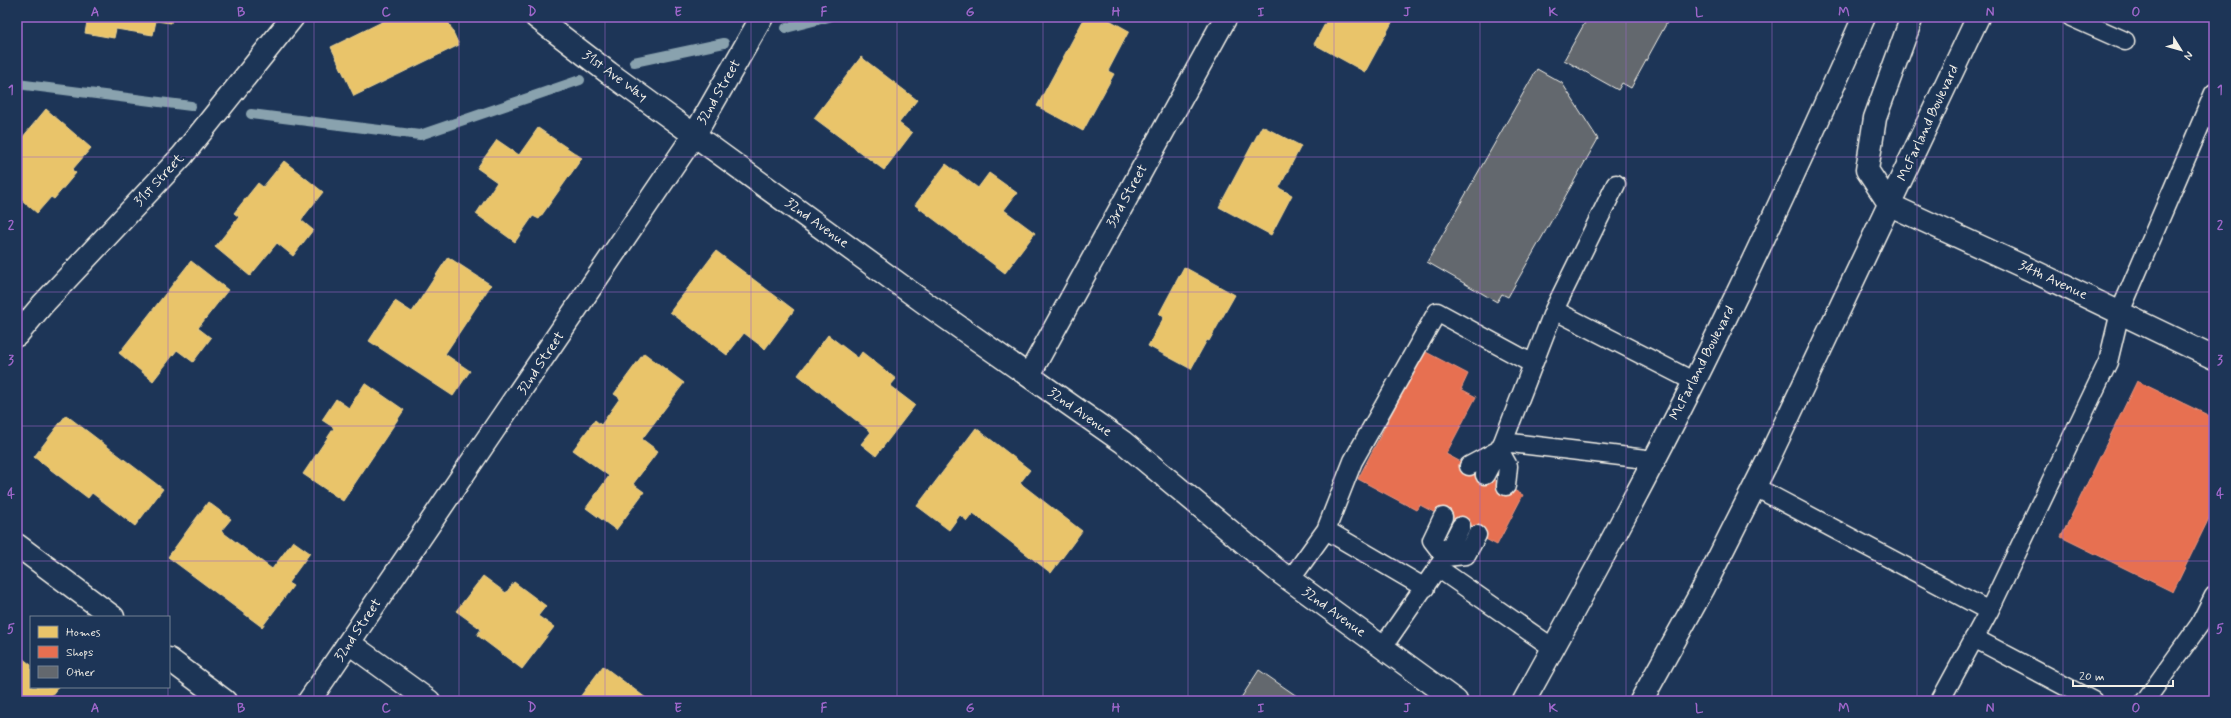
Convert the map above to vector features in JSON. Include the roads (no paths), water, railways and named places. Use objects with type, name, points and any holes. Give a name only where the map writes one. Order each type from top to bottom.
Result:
[{"type":"main road","name":"31st Street","points":[[17,335],[43,304],[182,156],[293,17]]},
{"type":"main road","name":"31st Ave Way","points":[[536,17],[695,134]]},
{"type":"main road","name":"32nd Street","points":[[310,701],[695,134],[762,17]]},
{"type":"main road","name":"33rd Street","points":[[1029,375],[1226,17]]},
{"type":"main road","name":"McFarland Boulevard","points":[[1524,701],[1654,460],[1791,182],[1864,17]]},
{"type":"main road","points":[[1890,205],[1867,170],[1875,118],[1912,17]]},
{"type":"main road","name":"McFarland Boulevard","points":[[1641,701],[1703,589],[1755,487],[1978,17]]},
{"type":"main road","name":"32nd Avenue","points":[[695,134],[925,303],[1123,442],[1290,580],[1456,701]]},
{"type":"main road","name":"34th Avenue","points":[[1890,205],[2120,312],[2214,358]]},
{"type":"main road","points":[[17,545],[112,616]]},
{"type":"main road","points":[[349,643],[429,701]]},
{"type":"main road","points":[[170,660],[225,701]]},
{"type":"lane","points":[[2071,17],[2125,41]]},
{"type":"lane","points":[[1940,701],[1989,611],[2108,362],[2120,312],[2214,93]]},
{"type":"lane","points":[[1485,475],[1501,446],[1554,310],[1616,184]]},
{"type":"lane","points":[[1554,310],[1693,381]]},
{"type":"lane","points":[[1290,580],[1326,530],[1353,461],[1437,312],[1533,364]]},
{"type":"lane","points":[[1501,446],[1508,466],[1506,486]]},
{"type":"lane","points":[[1469,466],[1501,446],[1654,460]]},
{"type":"lane","points":[[1755,487],[1989,611]]},
{"type":"lane","points":[[1443,517],[1432,540],[1441,563],[1553,648]]},
{"type":"lane","points":[[1382,648],[1425,588],[1441,563],[1461,526]]},
{"type":"lane","points":[[1326,530],[1425,588]]},
{"type":"lane","points":[[1441,563],[1466,555],[1477,535]]},
{"type":"lane","points":[[2146,701],[2200,624],[2214,596]]},
{"type":"lane","points":[[1974,638],[2093,701]]},
{"type":"waterway","points":[[786,28],[829,17]]},
{"type":"waterway","points":[[634,62],[724,43]]},
{"type":"waterway","points":[[251,114],[420,135],[580,80]]},
{"type":"waterway","points":[[17,84],[191,106]]}]
